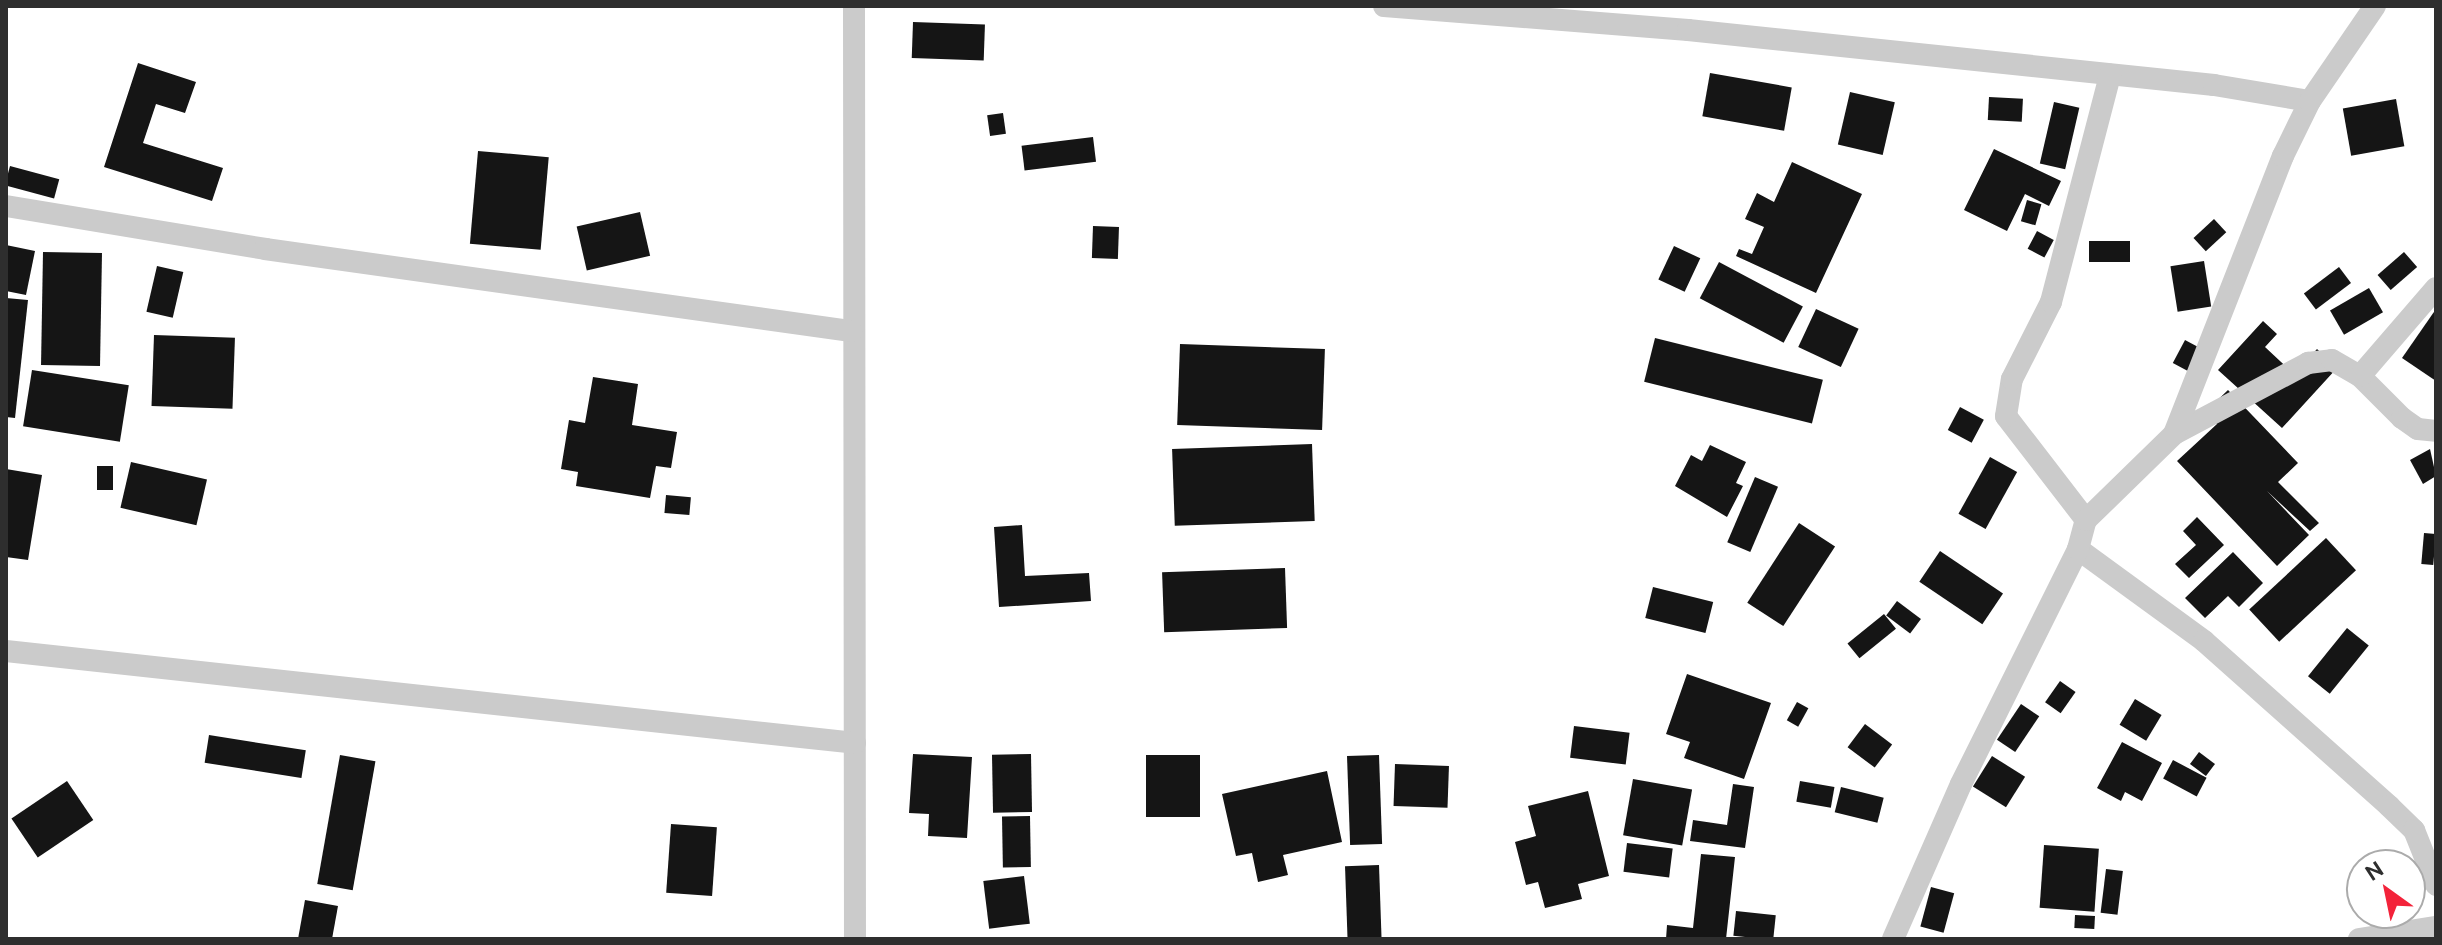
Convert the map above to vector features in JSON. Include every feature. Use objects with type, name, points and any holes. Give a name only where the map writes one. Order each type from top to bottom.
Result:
[{"type":"street","points":[[854,6],[851,331],[855,939]]},
{"type":"street","points":[[1384,6],[1688,30],[2110,75],[2310,101]]},
{"type":"street","points":[[2174,434],[2283,156],[2310,101],[2375,6]]},
{"type":"street","points":[[2086,520],[2006,416],[2012,379],[2051,302],[2110,75]]},
{"type":"street","points":[[6,206],[265,249],[851,331]]},
{"type":"street","points":[[2360,376],[2436,288]]},
{"type":"street","points":[[1893,939],[1961,784],[2078,549],[2086,520],[2174,434],[2308,363],[2332,360],[2360,376],[2402,418],[2418,429],[2436,431]]},
{"type":"street","points":[[2078,549],[2204,641],[2389,806],[2414,830],[2436,885]]},
{"type":"street","points":[[6,651],[855,743]]},
{"type":"street","points":[[2359,939],[2436,927]]},
{"type":"building","points":[[913,22],[985,25],[984,60],[912,58]]},
{"type":"building","points":[[138,63],[196,82],[185,113],[156,104],[143,143],[223,168],[212,201],[104,167]]},
{"type":"building","points":[[1710,73],[1792,87],[1784,131],[1702,116]]},
{"type":"building","points":[[1850,92],[1895,102],[1883,155],[1838,145]]},
{"type":"building","points":[[1989,97],[2023,99],[2022,122],[1988,120]]},
{"type":"building","points":[[2396,99],[2404,146],[2351,156],[2343,108]]},
{"type":"building","points":[[2054,102],[2079,108],[2065,169],[2040,163]]},
{"type":"building","points":[[1003,113],[1006,134],[990,136],[987,115]]},
{"type":"building","points":[[1093,137],[1096,162],[1025,171],[1022,146]]},
{"type":"building","points":[[1994,149],[2061,181],[2049,206],[2025,194],[2007,231],[1964,210]]},
{"type":"building","points":[[478,151],[549,157],[541,250],[470,244]]},
{"type":"building","points":[[1792,162],[1862,194],[1816,293],[1736,256],[1739,249],[1752,254],[1764,227],[1745,219],[1757,193],[1774,202]]},
{"type":"building","points":[[10,166],[59,179],[54,199],[6,186]]},
{"type":"building","points":[[2027,200],[2041,204],[2035,225],[2021,221]]},
{"type":"building","points":[[640,212],[650,256],[587,270],[577,227]]},
{"type":"building","points":[[2214,219],[2226,232],[2206,251],[2194,238]]},
{"type":"building","points":[[1093,226],[1119,227],[1118,259],[1092,258]]},
{"type":"building","points":[[2037,231],[2054,240],[2044,258],[2028,249]]},
{"type":"building","points":[[2089,241],[2130,241],[2130,262],[2089,262]]},
{"type":"building","points":[[6,245],[35,251],[26,295],[6,291]]},
{"type":"building","points":[[1674,246],[1700,258],[1685,292],[1658,280]]},
{"type":"building","points":[[43,252],[102,253],[100,366],[41,365]]},
{"type":"building","points":[[2404,252],[2417,267],[2391,290],[2378,275]]},
{"type":"building","points":[[2204,261],[2211,306],[2178,312],[2170,266]]},
{"type":"building","points":[[1719,262],[1803,307],[1784,343],[1700,298]]},
{"type":"building","points":[[157,266],[183,272],[173,318],[146,312]]},
{"type":"building","points":[[2339,267],[2351,283],[2316,309],[2304,293]]},
{"type":"building","points":[[2369,288],[2383,312],[2344,335],[2330,310]]},
{"type":"building","points":[[6,298],[28,300],[15,418],[6,417]]},
{"type":"building","points":[[1816,309],[1859,329],[1841,367],[1798,347]]},
{"type":"building","points":[[2436,309],[2436,381],[2402,358]]},
{"type":"building","points":[[2263,321],[2277,334],[2265,347],[2294,374],[2317,349],[2337,368],[2282,428],[2218,370]]},
{"type":"building","points":[[154,335],[235,338],[232,409],[152,406]]},
{"type":"building","points":[[1655,338],[1823,380],[1812,424],[1644,382]]},
{"type":"building","points":[[2185,340],[2200,348],[2188,371],[2173,363]]},
{"type":"building","points":[[1180,344],[1325,349],[1322,430],[1177,425]]},
{"type":"building","points":[[32,370],[129,385],[120,442],[23,426]]},
{"type":"building","points":[[593,377],[638,384],[632,425],[677,432],[671,468],[656,466],[650,498],[576,486],[578,472],[561,469],[569,420],[585,423]]},
{"type":"building","points":[[2228,390],[2298,463],[2278,482],[2319,523],[2310,531],[2267,491],[2309,535],[2277,566],[2177,461],[2217,424],[2205,412]]},
{"type":"building","points":[[1960,407],[1984,420],[1972,443],[1948,430]]},
{"type":"building","points":[[1312,444],[1315,521],[1175,526],[1172,449]]},
{"type":"building","points":[[1710,445],[1746,462],[1736,483],[1743,486],[1727,517],[1675,486],[1691,455],[1702,461]]},
{"type":"building","points":[[2430,449],[2436,476],[2423,484],[2410,460]]},
{"type":"building","points":[[1990,457],[2017,472],[1986,529],[1958,514]]},
{"type":"building","points":[[131,462],[207,480],[196,525],[120,508]]},
{"type":"building","points":[[97,466],[113,466],[113,490],[97,490]]},
{"type":"building","points":[[6,469],[42,475],[28,560],[6,557]]},
{"type":"building","points":[[1755,477],[1778,487],[1750,552],[1727,542]]},
{"type":"building","points":[[666,495],[691,497],[689,515],[664,513]]},
{"type":"building","points":[[2197,517],[2224,545],[2189,578],[2175,564],[2196,545],[2183,531]]},
{"type":"building","points":[[1799,523],[1835,546],[1783,626],[1747,603]]},
{"type":"building","points":[[1022,525],[1025,576],[1089,573],[1091,601],[999,607],[994,527]]},
{"type":"building","points":[[2424,533],[2436,534],[2433,565],[2421,564]]},
{"type":"building","points":[[2326,538],[2356,570],[2279,642],[2249,610]]},
{"type":"building","points":[[1940,551],[2003,593],[1982,624],[1919,582]]},
{"type":"building","points":[[2233,552],[2263,583],[2239,607],[2228,596],[2205,618],[2185,598]]},
{"type":"building","points":[[1285,568],[1287,628],[1164,632],[1162,572]]},
{"type":"building","points":[[1653,587],[1713,602],[1705,633],[1645,618]]},
{"type":"building","points":[[1897,601],[1921,619],[1910,633],[1886,615]]},
{"type":"building","points":[[1884,614],[1896,629],[1859,658],[1847,644]]},
{"type":"building","points":[[2347,628],[2369,646],[2330,694],[2308,676]]},
{"type":"building","points":[[1687,674],[1771,703],[1744,779],[1684,758],[1690,742],[1666,734]]},
{"type":"building","points":[[2060,681],[2076,692],[2061,713],[2045,702]]},
{"type":"building","points":[[2135,699],[2162,715],[2146,741],[2120,725]]},
{"type":"building","points":[[1797,702],[1808,708],[1798,727],[1787,720]]},
{"type":"building","points":[[2021,704],[2039,716],[2015,752],[1997,740]]},
{"type":"building","points":[[1865,724],[1892,744],[1875,768],[1848,747]]},
{"type":"building","points":[[1574,726],[1630,733],[1626,765],[1570,758]]},
{"type":"building","points":[[209,735],[306,750],[301,778],[205,763]]},
{"type":"building","points":[[2122,742],[2162,763],[2142,801],[2125,792],[2121,801],[2097,788]]},
{"type":"building","points":[[2199,752],[2215,764],[2206,776],[2190,764]]},
{"type":"building","points":[[913,754],[972,757],[967,838],[928,836],[929,814],[909,813]]},
{"type":"building","points":[[1031,754],[1032,812],[993,813],[992,755]]},
{"type":"building","points":[[340,755],[375,761],[353,890],[317,884]]},
{"type":"building","points":[[1146,755],[1200,755],[1200,817],[1146,817]]},
{"type":"building","points":[[1379,755],[1382,844],[1350,845],[1347,756]]},
{"type":"building","points":[[1992,756],[2025,777],[2006,807],[1973,787]]},
{"type":"building","points":[[2173,760],[2207,778],[2197,796],[2163,779]]},
{"type":"building","points":[[1395,764],[1449,766],[1448,808],[1394,806]]},
{"type":"building","points":[[1327,771],[1342,842],[1283,855],[1288,875],[1258,882],[1252,853],[1236,856],[1222,794]]},
{"type":"building","points":[[1633,779],[1692,789],[1682,846],[1623,835]]},
{"type":"building","points":[[67,781],[93,820],[38,857],[11,818]]},
{"type":"building","points":[[1800,781],[1834,787],[1831,808],[1796,802]]},
{"type":"building","points":[[1733,784],[1754,787],[1745,848],[1690,841],[1693,820],[1727,825]]},
{"type":"building","points":[[1841,787],[1884,798],[1877,823],[1835,812]]},
{"type":"building","points":[[1588,791],[1609,876],[1578,884],[1582,899],[1545,908],[1538,882],[1526,885],[1515,842],[1536,836],[1528,806]]},
{"type":"building","points":[[1002,816],[1030,816],[1031,867],[1003,867]]},
{"type":"building","points":[[671,824],[717,827],[712,896],[666,893]]},
{"type":"building","points":[[1627,843],[1673,849],[1669,877],[1623,872]]},
{"type":"building","points":[[2044,845],[2099,849],[2094,912],[2040,908]]},
{"type":"building","points":[[1701,854],[1735,857],[1726,939],[1666,939],[1667,925],[1693,928]]},
{"type":"building","points":[[1379,865],[1382,937],[1348,938],[1345,866]]},
{"type":"building","points":[[2106,869],[2123,871],[2118,915],[2101,913]]},
{"type":"building","points":[[1024,876],[1030,924],[989,929],[983,881]]},
{"type":"building","points":[[1931,887],[1954,893],[1944,933],[1920,927]]},
{"type":"building","points":[[305,900],[338,906],[332,939],[298,939]]},
{"type":"building","points":[[1736,911],[1776,915],[1773,939],[1733,936]]},
{"type":"building","points":[[2075,915],[2095,916],[2094,929],[2074,928]]}]
